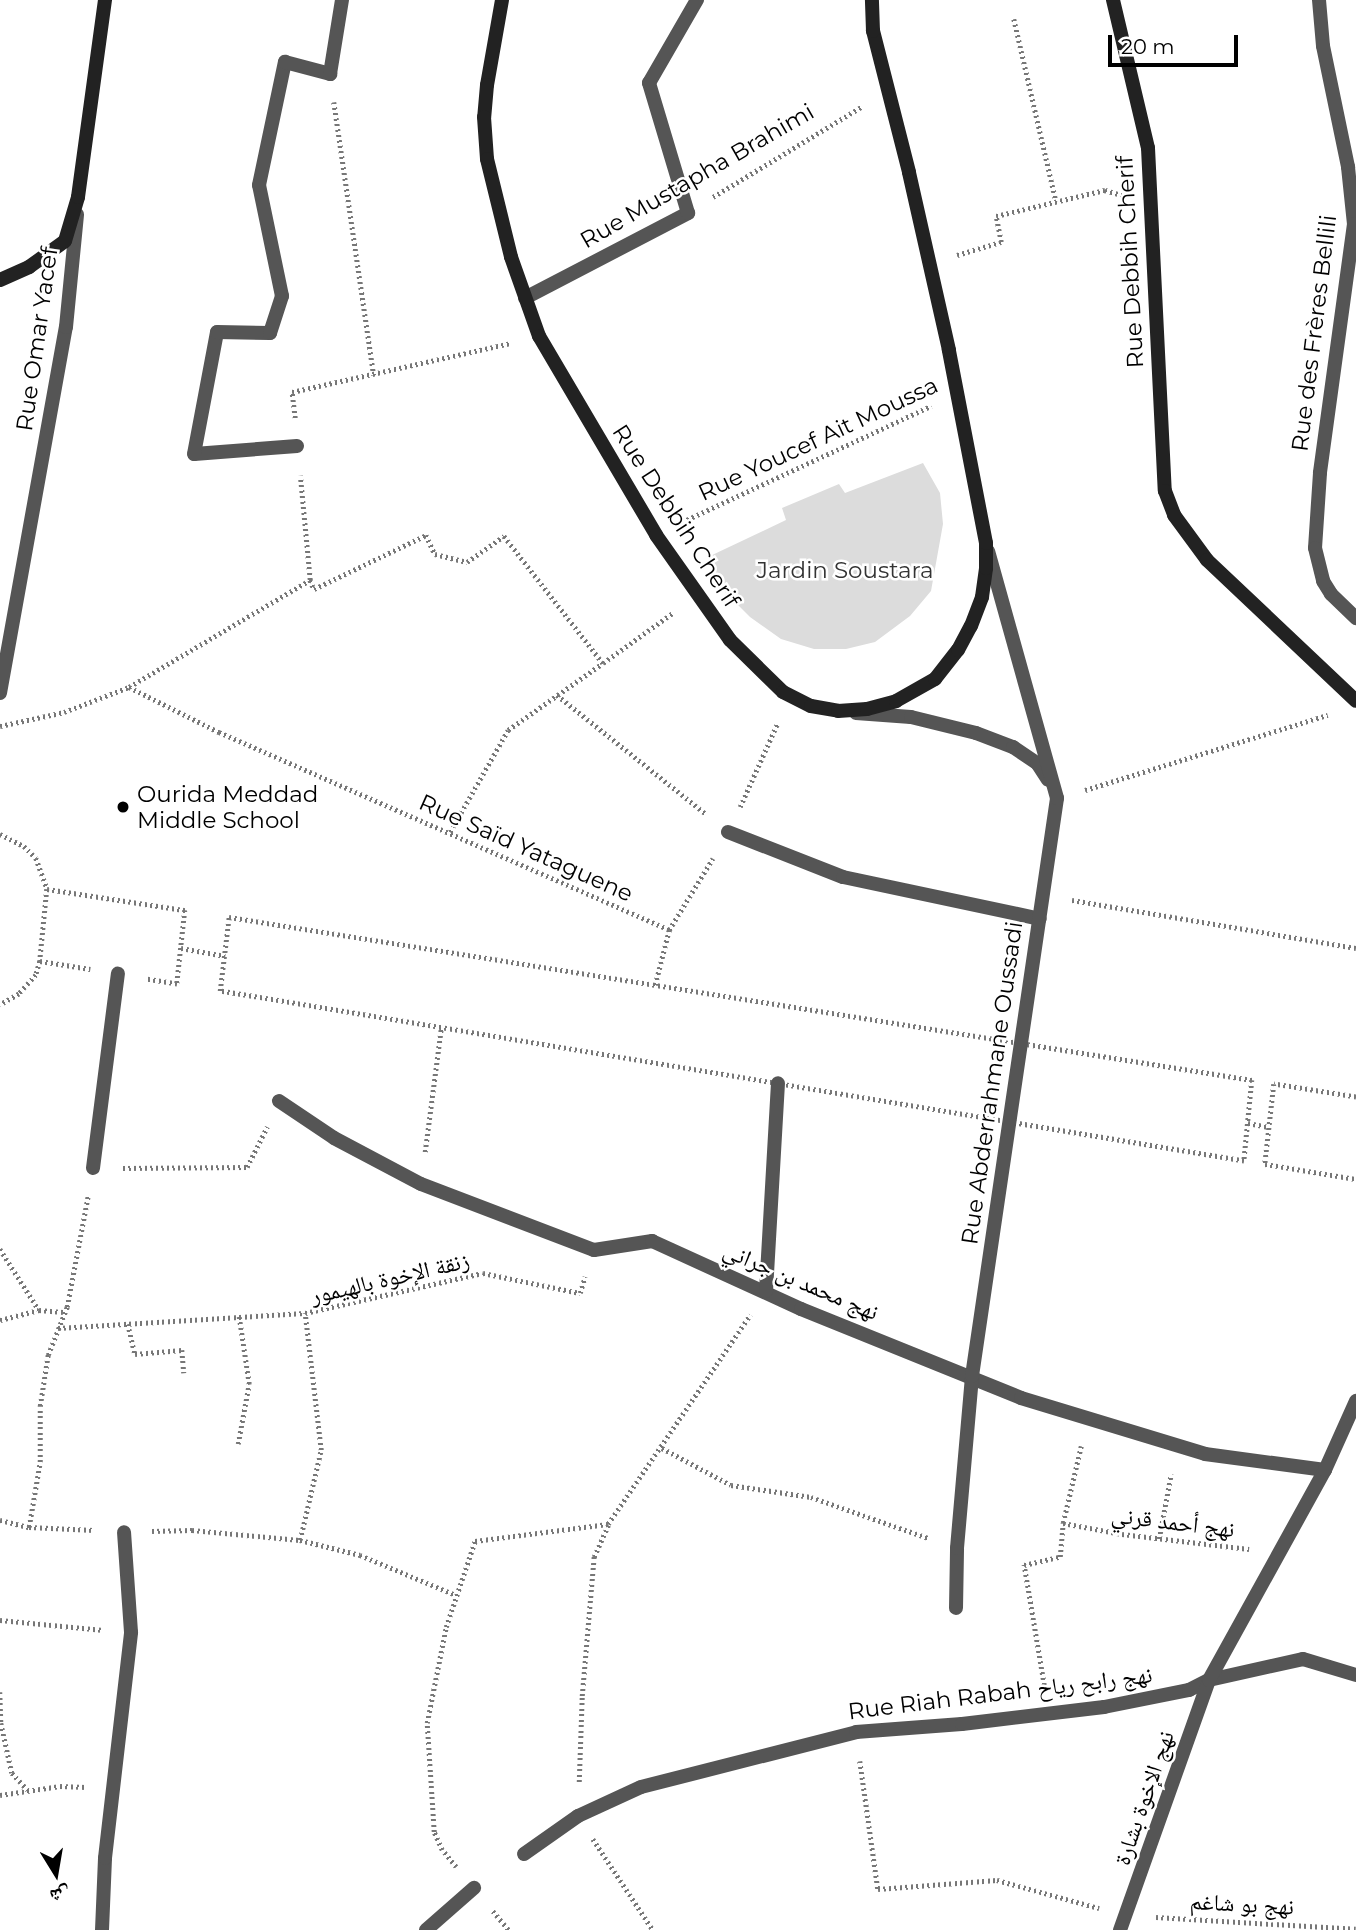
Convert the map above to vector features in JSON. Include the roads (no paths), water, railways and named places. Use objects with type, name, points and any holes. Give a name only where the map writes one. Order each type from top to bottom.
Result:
[{"type":"street","points":[[0,280],[29,267],[65,241],[78,197],[105,0]]},
{"type":"street","points":[[297,446],[194,454],[216,331],[270,333],[282,296],[259,185],[285,62],[330,74],[342,0]]},
{"type":"street","name":"Rue Debbih Cherif","points":[[502,0],[487,85],[484,117],[487,159],[504,232],[538,336],[656,535],[730,640],[790,696],[811,706],[838,711],[867,709],[896,701],[935,679],[958,650],[982,597],[986,543],[929,261],[873,32],[872,0]]},
{"type":"street","name":"Rue Mustapha Brahimi","points":[[525,298],[688,213],[649,83],[697,0]]},
{"type":"street","name":"Rue Debbih Cherif","points":[[1113,0],[1148,148],[1165,491],[1174,514],[1207,560],[1356,701]]},
{"type":"street","name":"Rue des Frères Bellili","points":[[1319,0],[1323,46],[1348,167],[1354,224],[1320,473],[1315,548],[1317,567],[1327,588],[1356,618]]},
{"type":"street","name":"Rue Omar Yacef","points":[[0,694],[66,327],[78,197]]},
{"type":"street","points":[[986,543],[1056,794]]},
{"type":"street","points":[[838,711],[911,717],[976,733],[1013,747],[1037,763],[1056,794]]},
{"type":"street","name":"Rue Abderrahmane Oussadi","points":[[956,1608],[957,1548],[972,1376],[1044,894],[1056,794]]},
{"type":"street","points":[[728,832],[843,877],[1040,919]]},
{"type":"street","points":[[93,1168],[118,974]]},
{"type":"street","points":[[766,1291],[778,1083]]},
{"type":"street","name":"نهج محمد بن جراني","points":[[279,1101],[334,1138],[421,1184],[594,1251],[652,1241],[801,1308],[1021,1398],[1205,1454],[1325,1470]]},
{"type":"street","name":"نهج الإخوة بشارة","points":[[1120,1930],[1209,1680],[1325,1470],[1356,1401]]},
{"type":"street","points":[[102,1930],[101,1899],[131,1632],[124,1532]]},
{"type":"street","name":"Rue Riah Rabah نهج رابح رياح","points":[[524,1854],[578,1816],[641,1787],[856,1732],[962,1724],[1104,1707],[1189,1690],[1209,1680],[1303,1659],[1356,1675]]},
{"type":"street","points":[[426,1930],[474,1888]]},
{"type":"place","name":"Ourida Meddad Middle School","points":[[123,807]]},
{"type":"park label","name":"Jardin Soustara","points":[[845,570]]}]
